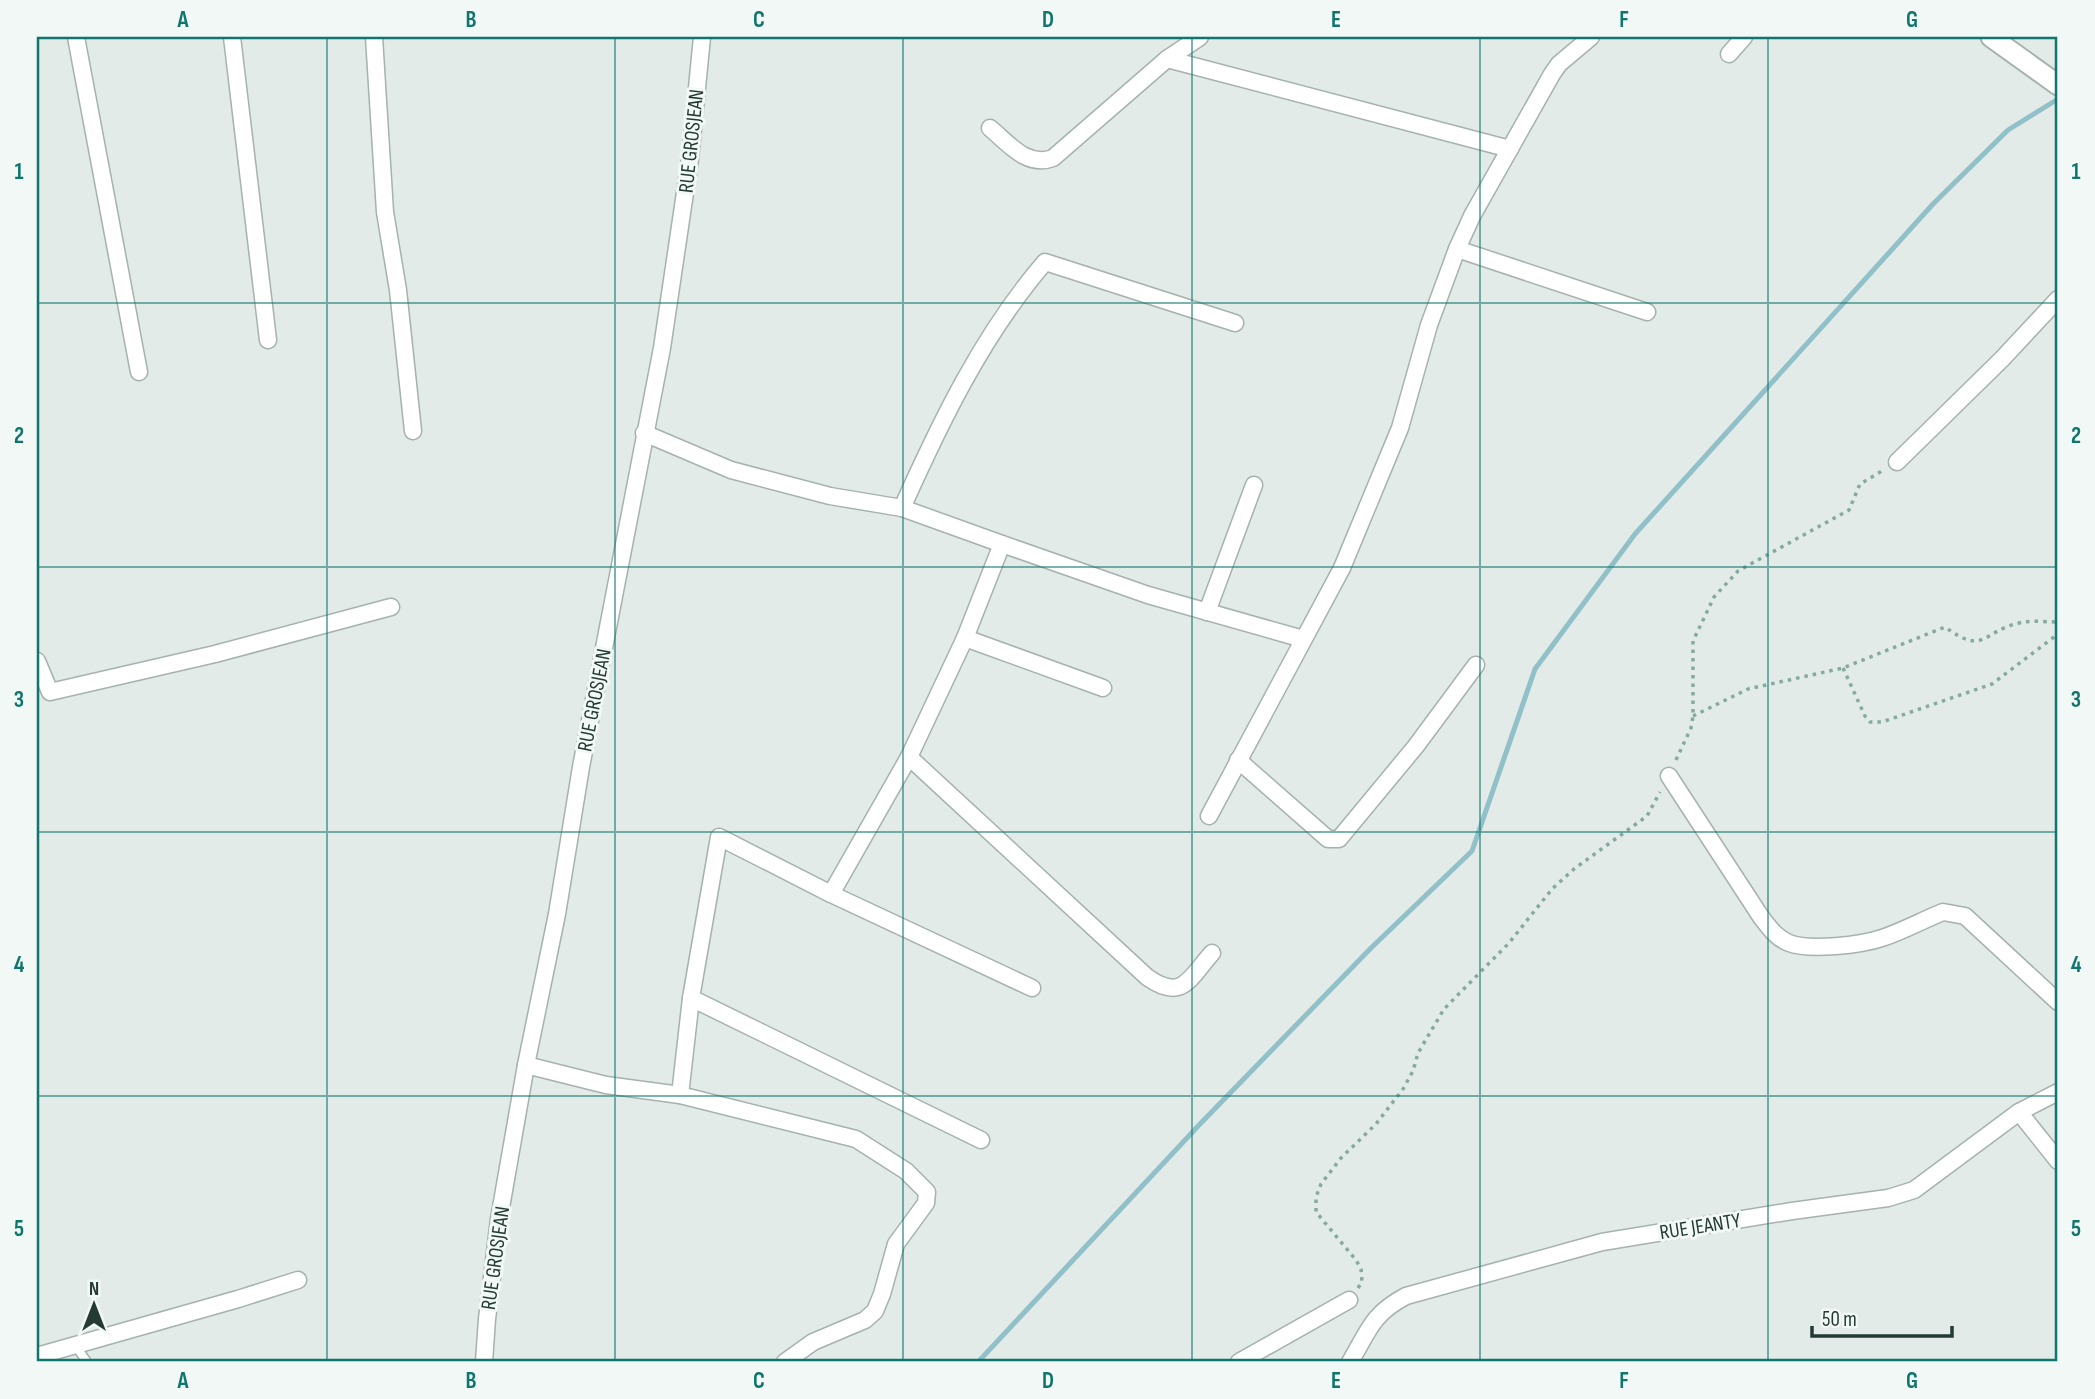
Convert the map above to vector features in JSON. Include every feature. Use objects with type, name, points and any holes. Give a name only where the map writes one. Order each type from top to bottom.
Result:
[{"type":"street","points":[[76,37],[139,372]]},
{"type":"street","points":[[232,37],[268,340]]},
{"type":"street","points":[[374,37],[385,212],[398,290],[413,431]]},
{"type":"street","name":"RUE GROSJEAN","points":[[484,1362],[499,1219],[526,1065],[557,914],[673,285],[690,159],[702,37]]},
{"type":"street","points":[[990,128],[1025,157],[1044,162],[1053,158],[1167,59],[1200,37]]},
{"type":"street","points":[[1209,816],[1342,568],[1400,428],[1429,325],[1472,216],[1559,64],[1591,37]]},
{"type":"street","points":[[1728,54],[1744,37]]},
{"type":"street","points":[[1991,37],[2058,85]]},
{"type":"street","points":[[1167,59],[1510,149]]},
{"type":"street","points":[[1457,249],[1647,312]]},
{"type":"street","points":[[902,508],[972,365],[1045,262],[1235,323]]},
{"type":"street","points":[[1897,462],[2002,359],[2058,299]]},
{"type":"street","points":[[644,433],[731,470],[830,496],[902,508],[1147,595],[1303,639]]},
{"type":"street","points":[[1207,612],[1254,485]]},
{"type":"street","points":[[831,894],[909,757],[965,638],[1002,544]]},
{"type":"street","points":[[37,661],[50,692],[215,654],[391,607]]},
{"type":"street","points":[[965,638],[1103,688]]},
{"type":"street","points":[[1238,760],[1328,839],[1339,839],[1416,746],[1476,666]]},
{"type":"street","points":[[909,757],[1161,987],[1178,988],[1212,953]]},
{"type":"street","points":[[1669,776],[1760,918],[1776,936],[1791,944],[1841,945],[1880,939],[1943,912],[1952,912],[1965,916],[2058,1002]]},
{"type":"street","points":[[680,1095],[691,998],[719,837],[831,894],[1032,988]]},
{"type":"street","points":[[691,998],[981,1140]]},
{"type":"street","points":[[526,1065],[606,1085],[680,1095],[856,1139],[906,1171],[927,1192],[926,1203],[896,1244],[875,1311],[865,1320],[813,1342],[785,1362]]},
{"type":"street","name":"RUE JEANTY","points":[[1350,1362],[1375,1319],[1386,1307],[1406,1296],[1602,1242],[1888,1198],[1914,1190],[2020,1112],[2058,1092]]},
{"type":"street","points":[[2020,1112],[2058,1161]]},
{"type":"street","points":[[37,1356],[298,1280]]},
{"type":"street","points":[[1239,1362],[1349,1300]]},
{"type":"lane","points":[[75,1345],[87,1362]]},
{"type":"path","points":[[1349,1300],[1362,1282],[1361,1269],[1316,1212],[1316,1197],[1321,1184],[1376,1124],[1403,1089],[1413,1071],[1418,1053],[1444,1009],[1509,943],[1552,889],[1574,869],[1647,816],[1691,728],[1693,641],[1714,597],[1738,571],[1849,510],[1860,484],[1897,462]]},
{"type":"path","points":[[1693,716],[1748,690],[1843,668],[1945,627],[1962,639],[1978,642],[2021,622],[2058,622]]},
{"type":"path","points":[[1843,668],[1870,722],[1882,722],[1992,684],[2058,635]]},
{"type":"waterway","points":[[978,1362],[1200,1124],[1371,948],[1472,851],[1535,669],[1635,534],[1933,204],[2008,130],[2058,99]]}]
